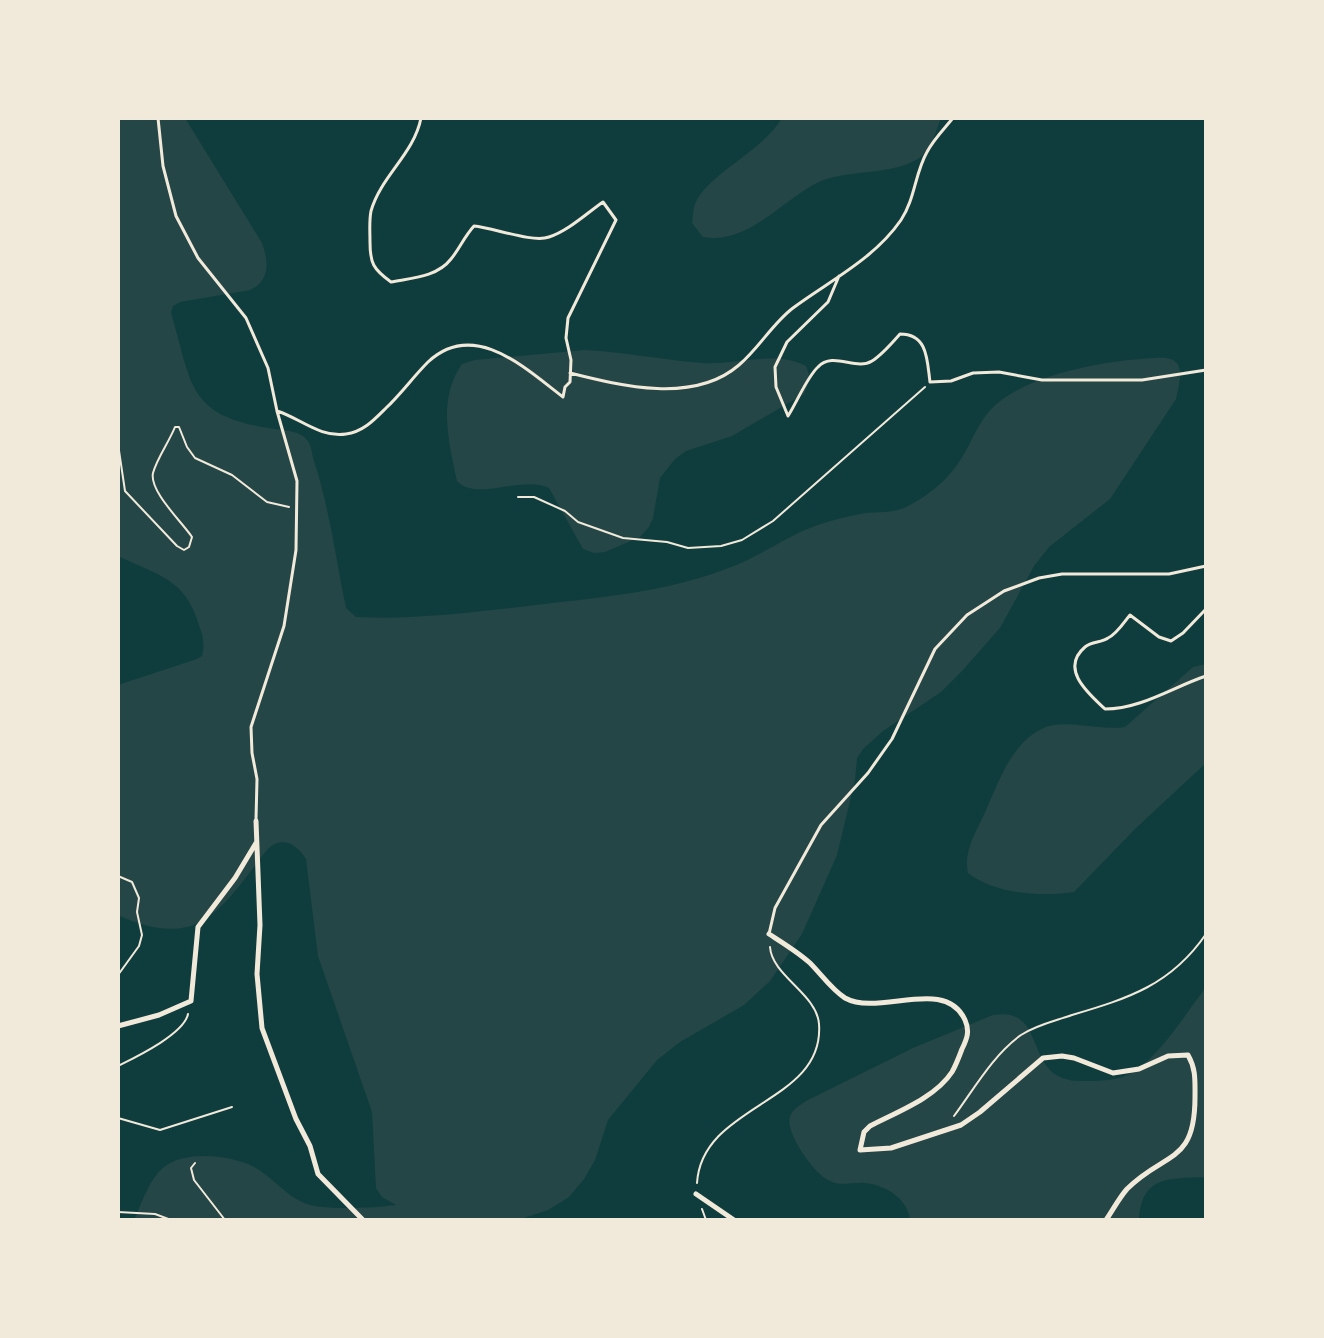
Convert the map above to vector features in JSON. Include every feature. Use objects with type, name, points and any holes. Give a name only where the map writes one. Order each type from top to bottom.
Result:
[{"type":"street","points":[[256,821],[260,925],[257,974],[262,1028],[296,1119],[310,1146],[318,1174],[363,1220]]},
{"type":"street","points":[[118,1026],[159,1015],[191,1001],[198,927],[235,878],[257,842]]},
{"type":"street","points":[[769,934],[807,960],[844,997],[857,1002],[883,1003],[905,999],[941,999],[961,1013],[968,1028],[952,1073],[934,1091],[870,1126],[864,1132],[860,1150],[891,1148],[961,1125],[1043,1058],[1074,1058],[1113,1073],[1139,1069],[1168,1056],[1188,1055],[1195,1069],[1192,1134],[1179,1152],[1127,1190],[1106,1220]]},
{"type":"street","points":[[696,1194],[734,1220]]},
{"type":"lane","points":[[158,118],[163,166],[176,216],[198,258],[246,318],[268,368],[297,481],[296,550],[284,626],[251,727],[257,779],[256,821]]},
{"type":"lane","points":[[277,411],[293,416],[307,427],[330,434],[347,434],[365,428],[430,361],[457,345],[484,345],[515,360],[563,397],[565,387],[570,382],[571,360],[566,338],[568,318],[616,220],[603,202],[547,238],[474,226],[451,259],[439,270],[425,276],[391,282],[370,263],[372,208],[415,140],[421,118]]},
{"type":"lane","points":[[570,373],[636,387],[686,387],[715,381],[739,366],[790,311],[866,258],[889,236],[904,216],[927,152],[953,118]]},
{"type":"lane","points":[[839,276],[828,302],[787,342],[775,367],[776,387],[788,416],[818,366],[829,361],[871,362],[900,334],[911,334],[920,340],[925,350],[930,382],[951,381],[973,373],[999,372],[1042,380],[1142,380],[1206,370]]},
{"type":"lane","points":[[769,934],[775,908],[821,825],[868,773],[892,739],[935,649],[967,615],[1004,591],[1039,578],[1062,574],[1169,574],[1206,566]]},
{"type":"lane","points":[[1206,609],[1171,641],[1159,637],[1130,615],[1109,638],[1081,650],[1075,663],[1075,674],[1084,689],[1105,709],[1122,709],[1206,676]]},
{"type":"path","points":[[518,497],[534,497],[565,511],[578,522],[623,538],[667,542],[688,548],[721,546],[742,540],[773,521],[930,382]]},
{"type":"path","points":[[118,444],[125,491],[184,550],[189,547],[192,537],[152,482],[153,472],[175,427],[179,427],[195,458],[232,475],[267,502],[298,509]]},
{"type":"path","points":[[118,876],[132,882],[139,898],[137,912],[142,935],[139,946],[118,975]]},
{"type":"path","points":[[696,1194],[701,1164],[715,1138],[803,1075],[817,1048],[820,1022],[811,1003],[771,954],[769,934]]},
{"type":"path","points":[[944,1130],[990,1066],[1020,1036],[1041,1025],[1134,996],[1187,960],[1206,934]]},
{"type":"path","points":[[118,1066],[169,1036],[186,1022],[191,1001]]},
{"type":"path","points":[[118,1118],[160,1130],[232,1107]]},
{"type":"path","points":[[195,1163],[191,1168],[194,1180],[225,1220]]},
{"type":"path","points":[[118,1212],[155,1214],[171,1220]]},
{"type":"shaded area","points":[[118,118],[185,118],[262,243],[266,270],[257,286],[250,290],[180,302],[173,306],[171,313],[190,379],[209,406],[224,416],[292,432],[308,441],[325,500],[346,608],[356,617],[446,615],[586,599],[659,588],[708,575],[818,525],[865,513],[896,510],[913,503],[934,489],[952,471],[984,418],[998,403],[1038,381],[1088,367],[1136,359],[1166,358],[1173,360],[1180,369],[1176,399],[1110,499],[1049,547],[1034,566],[1000,628],[962,671],[941,692],[883,731],[863,749],[857,758],[855,780],[837,855],[802,934],[770,981],[744,1005],[680,1042],[657,1060],[608,1120],[595,1160],[584,1179],[569,1197],[548,1210],[518,1220],[134,1220],[159,1172],[173,1162],[196,1156],[221,1157],[254,1167],[295,1198],[310,1205],[353,1208],[396,1205],[382,1197],[376,1188],[372,1112],[318,956],[306,859],[299,850],[281,842],[270,847],[224,903],[192,926],[160,928],[118,915],[118,685],[197,659],[202,656],[203,644],[193,609],[178,588],[158,574],[118,556]]},
{"type":"shaded area","points":[[782,118],[941,118],[928,148],[911,162],[886,170],[821,181],[750,228],[720,238],[703,237],[692,223],[694,206],[701,193],[762,142]]},
{"type":"shaded area","points":[[585,350],[702,363],[781,359],[806,366],[809,380],[804,394],[732,436],[686,451],[675,459],[660,478],[649,527],[640,537],[605,552],[594,553],[583,549],[549,488],[526,484],[476,489],[457,481],[447,421],[450,392],[462,364],[475,360]]},
{"type":"shaded area","points":[[1206,664],[1206,763],[1136,828],[1074,892],[1047,894],[1005,890],[968,873],[967,856],[972,841],[1002,774],[1016,751],[1034,733],[1054,725],[1125,727],[1193,667]]},
{"type":"shaded area","points":[[1206,987],[1206,1177],[1169,1180],[1151,1187],[1141,1205],[1139,1220],[910,1220],[905,1206],[888,1190],[865,1183],[837,1183],[822,1176],[802,1152],[792,1133],[791,1114],[808,1100],[913,1048],[993,1015],[1006,1014],[1023,1022],[1048,1068],[1059,1077],[1081,1081],[1123,1077],[1135,1071],[1158,1050]]}]
